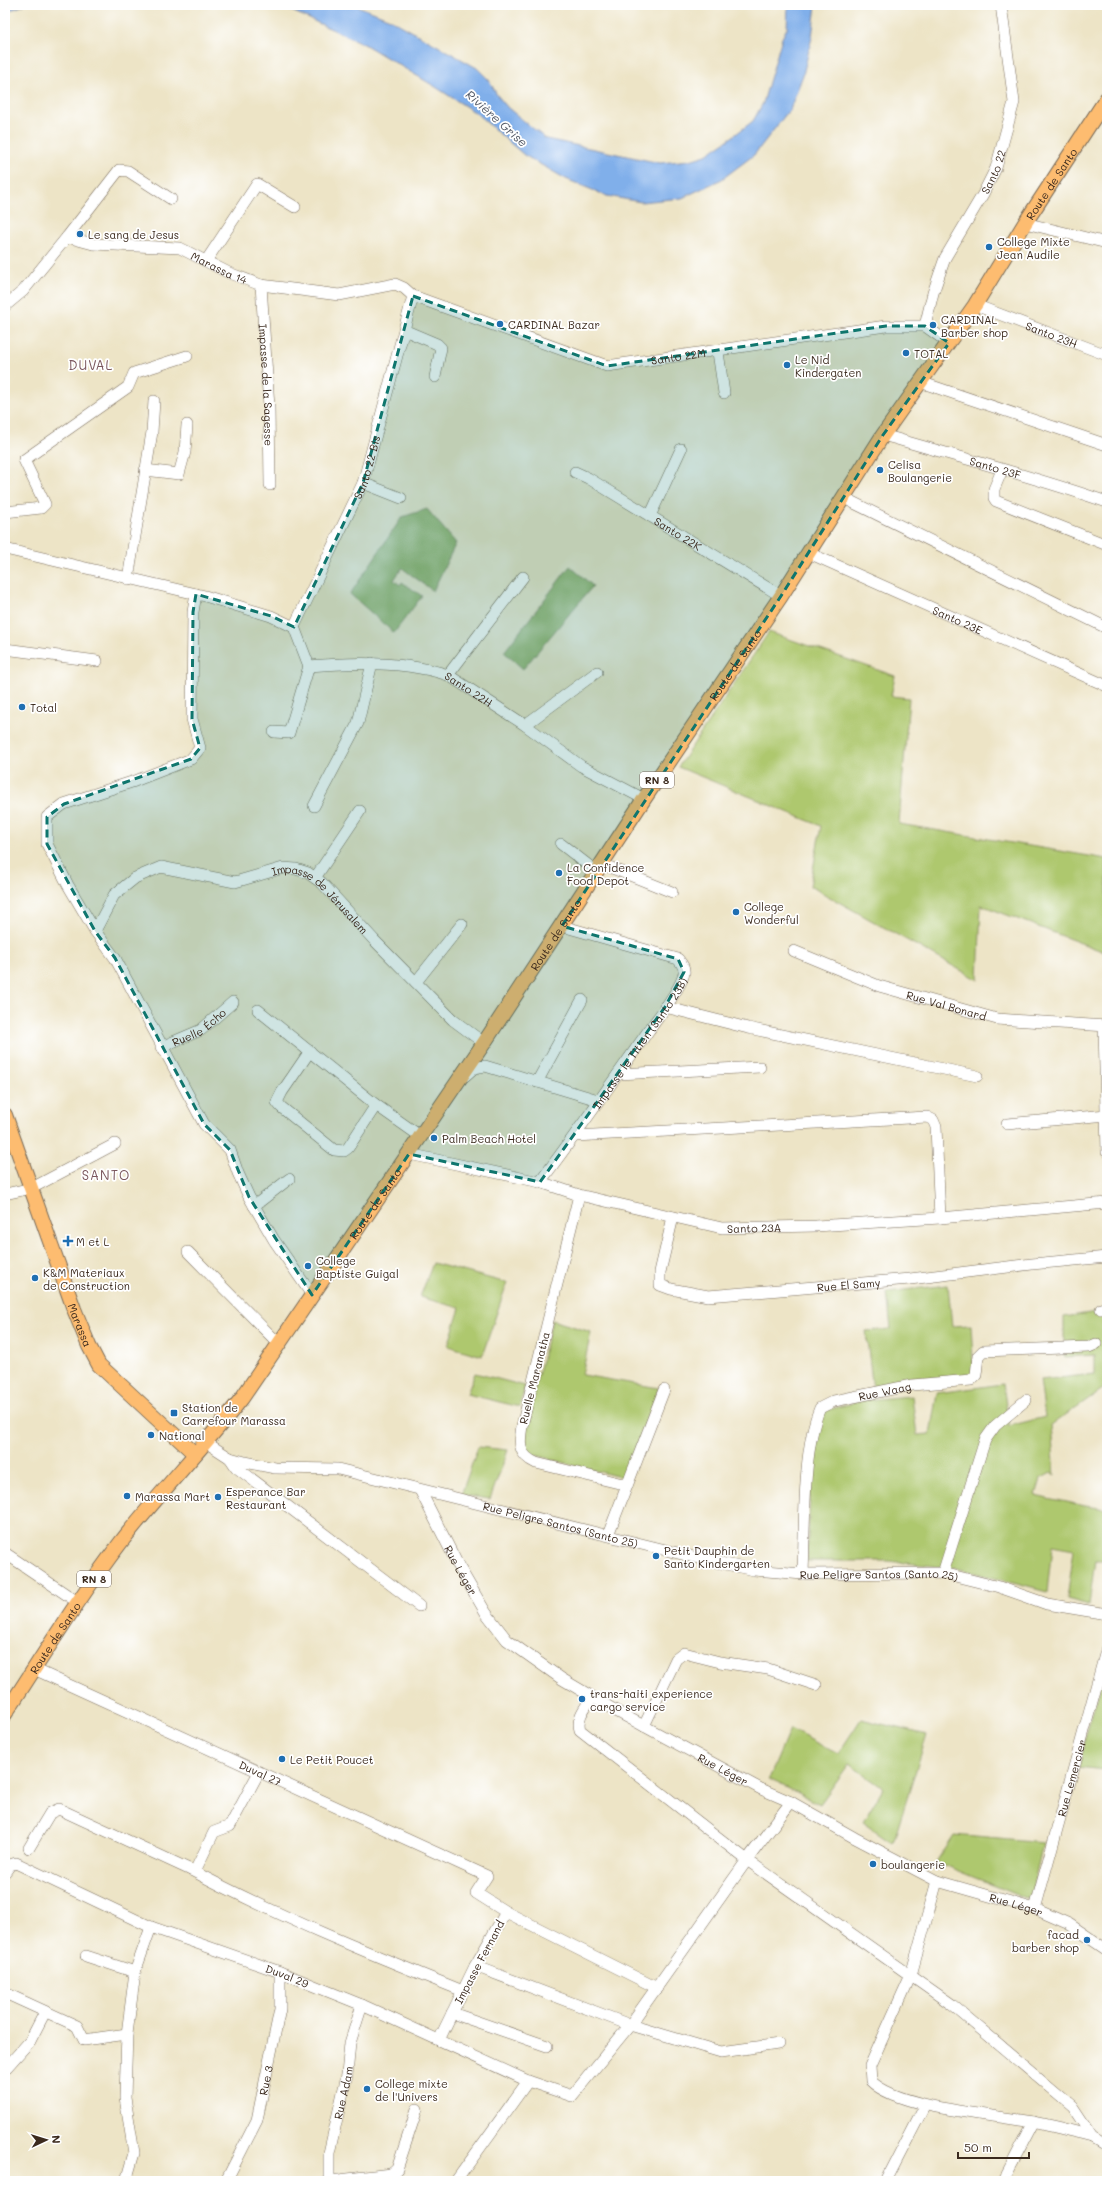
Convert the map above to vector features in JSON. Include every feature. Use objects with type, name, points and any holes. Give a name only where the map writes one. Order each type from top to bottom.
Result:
[{"type":"main road","name":"Route de Santo","points":[[5,1714],[78,1603],[122,1541],[195,1454],[207,1443],[242,1398],[409,1154],[562,926],[644,799],[781,596],[883,435],[975,305],[1025,223],[1107,98]]},
{"type":"main road","name":"Marassa","points":[[5,1115],[74,1309],[89,1346],[99,1365],[195,1454]]},
{"type":"street","name":"Santo 22","points":[[925,326],[933,294],[945,258],[983,194],[996,168],[1014,102],[1001,5]]},
{"type":"street","points":[[5,306],[23,292],[119,170],[128,171],[171,199]]},
{"type":"street","points":[[206,261],[257,184],[295,207]]},
{"type":"street","points":[[1025,223],[1107,243]]},
{"type":"street","name":"Marassa 14","points":[[67,237],[93,244],[180,248],[229,273],[261,285],[339,295],[395,284],[404,288],[413,296]]},
{"type":"street","name":"Impasse de la Sagesse","points":[[261,285],[269,407],[270,485]]},
{"type":"street","name":"Santo 22M","points":[[413,296],[607,366],[718,352],[886,326],[925,326]]},
{"type":"street","name":"Santo 22 Bis","points":[[294,627],[363,483],[413,296]]},
{"type":"street","name":"Santo 23H","points":[[975,305],[1107,355]]},
{"type":"street","points":[[925,326],[949,343]]},
{"type":"street","points":[[404,330],[437,344],[440,348],[435,377]]},
{"type":"street","points":[[718,352],[724,393]]},
{"type":"street","points":[[5,512],[41,508],[45,504],[24,460],[128,387],[134,373],[187,356]]},
{"type":"street","points":[[920,382],[1107,445]]},
{"type":"street","points":[[128,579],[153,427],[154,401]]},
{"type":"street","points":[[145,470],[179,474],[185,452],[187,425]]},
{"type":"street","name":"Santo 23F","points":[[883,435],[1002,470],[1043,479],[1107,502]]},
{"type":"street","points":[[650,516],[682,449]]},
{"type":"street","points":[[1002,470],[994,489],[994,498],[996,501],[1107,545]]},
{"type":"street","name":"Santo 22K","points":[[575,472],[781,596]]},
{"type":"street","points":[[363,483],[401,498]]},
{"type":"street","points":[[844,498],[1107,628]]},
{"type":"street","points":[[5,550],[196,594],[271,616],[294,627],[309,666],[289,734],[274,732]]},
{"type":"street","name":"Santo 23E","points":[[809,553],[1107,686]]},
{"type":"street","points":[[448,675],[523,577]]},
{"type":"street","points":[[196,594],[193,612],[192,719],[200,748],[191,759],[135,781],[64,804],[47,817],[47,844],[95,931],[115,958],[161,1047],[204,1124],[230,1150],[238,1173],[254,1206],[274,1240],[312,1295]]},
{"type":"street","points":[[5,649],[97,661]]},
{"type":"street","points":[[314,806],[358,723],[372,663]]},
{"type":"street","name":"Santo 22H","points":[[309,666],[372,663],[437,671],[448,675],[525,725],[581,766],[644,799]]},
{"type":"street","points":[[525,725],[597,672]]},
{"type":"street","points":[[315,878],[360,811]]},
{"type":"street","points":[[561,844],[599,868],[672,892]]},
{"type":"street","name":"Impasse de Jérusalem","points":[[95,931],[114,895],[135,878],[161,867],[235,882],[283,868],[296,869],[308,873],[322,883],[453,1020],[484,1043]]},
{"type":"street","points":[[416,982],[462,924]]},
{"type":"street","name":"Impasse le Titien (Santo 23B)","points":[[540,1182],[575,1136],[598,1100],[665,1007],[684,972],[683,965],[678,959],[562,926]]},
{"type":"street","name":"Rue Val Bonard","points":[[794,951],[879,986],[997,1019],[1105,1026]]},
{"type":"street","points":[[537,1082],[582,1000]]},
{"type":"street","name":"Ruelle Écho","points":[[161,1047],[201,1030],[233,1002]]},
{"type":"street","points":[[665,1007],[748,1028],[977,1076]]},
{"type":"street","points":[[258,1010],[376,1105],[420,1136]]},
{"type":"street","points":[[1105,1026],[1107,1152]]},
{"type":"street","points":[[310,1051],[282,1092],[277,1102],[281,1107],[334,1150],[340,1152],[348,1148],[376,1105]]},
{"type":"street","points":[[456,1082],[474,1068],[485,1066],[598,1100]]},
{"type":"street","points":[[618,1074],[760,1067]]},
{"type":"street","points":[[1007,1124],[1106,1115]]},
{"type":"street","points":[[575,1136],[927,1117],[933,1120],[936,1127],[940,1218]]},
{"type":"street","points":[[5,1194],[32,1188],[115,1144]]},
{"type":"street","name":"Santo 23A","points":[[409,1154],[540,1182],[579,1195],[673,1218],[722,1228],[816,1226],[940,1218],[1107,1202]]},
{"type":"street","points":[[254,1206],[289,1179]]},
{"type":"street","name":"Ruelle Maranatha","points":[[579,1195],[522,1426],[520,1439],[521,1450],[528,1459],[536,1463],[627,1485]]},
{"type":"street","name":"Rue El Samy","points":[[673,1218],[660,1272],[660,1285],[671,1290],[708,1296],[910,1279],[1032,1264],[1107,1257]]},
{"type":"street","points":[[188,1252],[279,1344]]},
{"type":"street","name":"Rue Waag","points":[[803,1574],[808,1468],[814,1421],[820,1408],[834,1401],[912,1385],[971,1380],[976,1375],[978,1356],[983,1351],[1089,1347],[1096,1344]]},
{"type":"street","points":[[608,1535],[664,1390]]},
{"type":"street","points":[[943,1573],[985,1440],[995,1426],[1026,1400]]},
{"type":"street","name":"Rue Peligre Santos (Santo 25)","points":[[207,1443],[230,1458],[275,1468],[338,1469],[740,1567],[803,1574],[943,1573],[999,1587],[1047,1604],[1107,1614]]},
{"type":"street","points":[[230,1458],[236,1467],[419,1606]]},
{"type":"street","name":"Rue Léger","points":[[420,1490],[458,1565],[486,1613],[507,1640],[562,1679],[644,1726],[760,1789],[791,1802],[855,1838],[938,1881],[1035,1909],[1069,1924],[1107,1950]]},
{"type":"street","points":[[5,1553],[78,1603]]},
{"type":"street","name":"Rue Lemercier","points":[[1035,1909],[1107,1647]]},
{"type":"street","points":[[644,1726],[676,1659],[684,1653],[720,1662],[768,1669],[816,1685]]},
{"type":"street","name":"Duval 27","points":[[34,1669],[487,1876]]},
{"type":"street","points":[[592,1697],[580,1716],[578,1724],[580,1730],[747,1860],[951,2004],[1072,2106],[1092,2136]]},
{"type":"street","points":[[191,1870],[196,1869],[214,1832],[230,1826],[259,1772]]},
{"type":"street","points":[[630,2026],[747,1860],[791,1802]]},
{"type":"street","points":[[29,1848],[50,1813],[59,1809],[191,1870],[300,1923],[463,1991]]},
{"type":"street","name":"Duval 29","points":[[5,1872],[10,1865],[16,1863],[151,1927],[280,1972],[362,2005],[528,2081],[572,2096],[630,2026]]},
{"type":"street","name":"Impasse Fernand","points":[[439,2040],[475,1966],[506,1912],[476,1893],[487,1876]]},
{"type":"street","points":[[938,1881],[911,1975],[870,2066],[872,2081],[876,2086],[925,2105],[1034,2122],[1092,2136],[1107,2145]]},
{"type":"street","points":[[506,1912],[657,1988]]},
{"type":"street","points":[[126,2181],[134,2153],[125,2098],[127,2034],[135,1972],[151,1927]]},
{"type":"street","points":[[86,1956],[135,1972]]},
{"type":"street","points":[[475,1966],[630,2026],[721,2052],[779,2044]]},
{"type":"street","name":"Rue 3","points":[[226,2181],[257,2120],[280,2009],[280,1972]]},
{"type":"street","points":[[5,1993],[77,2026],[84,2040],[127,2034]]},
{"type":"street","name":"Rue Adam","points":[[330,2181],[329,2153],[347,2075],[350,2043],[362,2005]]},
{"type":"street","points":[[5,2069],[30,2040],[45,2012]]},
{"type":"street","points":[[452,2013],[547,2046]]},
{"type":"street","points":[[456,2181],[528,2081]]},
{"type":"street","points":[[886,2181],[925,2105]]},
{"type":"street","points":[[330,2181],[391,2174],[397,2170],[417,2109]]},
{"type":"street","points":[[1003,2181],[1034,2122]]},
{"type":"highlighted area","points":[[413,296],[607,366],[886,326],[925,326],[949,343],[883,435],[781,596],[562,926],[678,959],[684,972],[665,1007],[540,1182],[409,1154],[312,1295],[249,1197],[230,1150],[204,1124],[115,958],[95,931],[47,844],[47,817],[64,804],[191,759],[200,748],[192,719],[193,612],[196,594],[271,616],[294,627],[363,483]]},
{"type":"green space","points":[[427,509],[456,543],[433,591],[402,568],[394,580],[400,585],[402,582],[422,596],[394,633],[350,594],[402,517]]},
{"type":"green space","points":[[570,566],[593,586],[523,669],[504,652]]},
{"type":"green space","points":[[769,632],[895,676],[891,696],[909,698],[899,824],[1107,859],[1107,953],[981,905],[978,980],[810,886],[821,826],[678,767]]},
{"type":"green space","points":[[433,1263],[507,1283],[482,1356],[448,1346],[460,1308],[420,1297]]},
{"type":"green space","points":[[948,1285],[952,1326],[971,1325],[974,1378],[873,1390],[866,1331],[891,1329],[887,1292]]},
{"type":"green space","points":[[1103,1311],[1104,1339],[1107,1339],[1107,1386],[1051,1425],[1055,1476],[1051,1473],[1040,1479],[1035,1495],[1085,1506],[1107,1509],[1103,1560],[1095,1560],[1089,1605],[1067,1599],[1074,1550],[1052,1546],[1047,1592],[960,1569],[888,1561],[807,1561],[812,1452],[820,1412],[864,1400],[912,1396],[917,1435],[930,1434],[937,1393],[1003,1384],[1009,1426],[1045,1417],[1040,1380],[1095,1374],[1095,1355],[1064,1357],[1064,1317]]},
{"type":"green space","points":[[552,1320],[591,1332],[582,1375],[659,1388],[624,1478],[519,1451]]},
{"type":"green space","points":[[475,1373],[525,1386],[520,1407],[467,1394]]},
{"type":"green space","points":[[478,1447],[508,1450],[490,1499],[461,1495]]},
{"type":"green space","points":[[1107,1673],[1107,1770],[1076,1767],[1104,1674]]},
{"type":"green space","points":[[861,1719],[927,1735],[893,1843],[863,1822],[883,1788],[849,1764],[820,1804],[769,1779],[790,1729],[838,1754]]},
{"type":"green space","points":[[954,1835],[1043,1843],[1030,1900],[936,1862]]},
{"type":"water","points":[[5,5],[24,5],[5,12]]},
{"type":"water","name":"Rivière Grise","points":[[279,5],[355,5],[388,18],[477,68],[489,80],[497,95],[508,108],[546,139],[660,163],[690,160],[706,155],[753,121],[763,103],[782,38],[787,28],[788,5],[816,5],[812,37],[803,75],[790,109],[754,155],[722,179],[682,198],[641,202],[607,196],[566,179],[524,155],[476,113],[434,86],[364,44]]},
{"type":"place","name":"Le sang de Jesus","points":[[80,234]]},
{"type":"place","name":"College Mixte Jean Audile","points":[[989,247]]},
{"type":"place","name":"CARDINAL Bazar","points":[[500,324]]},
{"type":"place","name":"CARDINAL Barber shop","points":[[933,325]]},
{"type":"place","name":"TOTAL","points":[[906,353]]},
{"type":"place","name":"Le Nid Kindergaten","points":[[787,365]]},
{"type":"place","name":"Celisa Boulangerie","points":[[880,470]]},
{"type":"place","name":"Total","points":[[22,707]]},
{"type":"place","name":"La Confidence Food Depot","points":[[559,873]]},
{"type":"place","name":"College Wonderful","points":[[736,912]]},
{"type":"place","name":"Palm Beach Hotel","points":[[434,1138]]},
{"type":"place","name":"M et L","points":[[68,1241]]},
{"type":"place","name":"College Baptiste Guigal","points":[[308,1266]]},
{"type":"place","name":"K&M Materiaux de Construction","points":[[35,1278]]},
{"type":"place","name":"Station de Carrefour Marassa","points":[[174,1413]]},
{"type":"place","name":"National","points":[[151,1435]]},
{"type":"place","name":"Marassa Mart","points":[[127,1496]]},
{"type":"place","name":"Esperance Bar Restaurant","points":[[218,1497]]},
{"type":"place","name":"Petit Dauphin de Santo Kindergarten","points":[[656,1556]]},
{"type":"place","name":"trans-haiti experience cargo service","points":[[582,1699]]},
{"type":"place","name":"Le Petit Poucet","points":[[282,1759]]},
{"type":"place","name":"boulangerie","points":[[873,1864]]},
{"type":"place","name":"facad barber shop","points":[[1087,1940]]},
{"type":"place","name":"College mixte de l'Univers","points":[[367,2089]]},
{"type":"district","name":"DUVAL","points":[[91,364]]},
{"type":"district","name":"SANTO","points":[[106,1174]]}]
